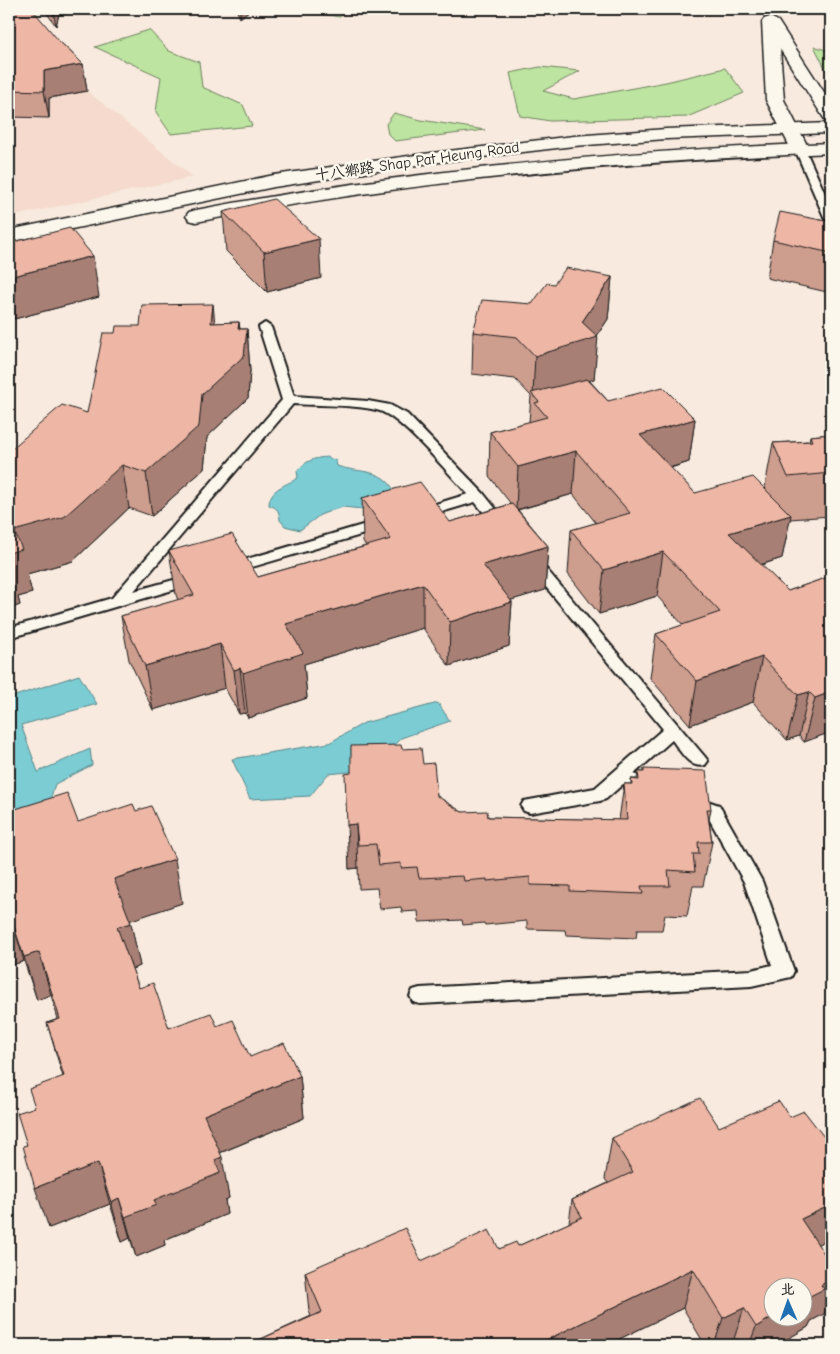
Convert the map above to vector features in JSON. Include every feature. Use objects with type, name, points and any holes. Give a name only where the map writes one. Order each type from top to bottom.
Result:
[{"type":"main road","points":[[768,15],[831,116]]},
{"type":"main road","points":[[768,15],[776,100],[800,149]]},
{"type":"main road","name":"十八鄉路 Shap Pat Heung Road","points":[[9,236],[274,181],[414,160],[666,134],[831,128]]},
{"type":"main road","name":"十八鄉路 Shap Pat Heung Road","points":[[182,218],[343,190],[587,162],[831,148]]},
{"type":"lane","points":[[800,149],[831,219]]},
{"type":"lane","points":[[265,327],[289,400]]},
{"type":"lane","points":[[289,400],[368,405],[385,408],[402,417],[478,496],[698,761]]},
{"type":"lane","points":[[117,602],[289,400]]},
{"type":"lane","points":[[9,633],[478,496]]},
{"type":"lane","points":[[530,806],[600,794],[672,730]]},
{"type":"lane","points":[[420,996],[751,978],[784,971],[753,881],[713,810],[620,776]]},
{"type":"shaded area","points":[[9,9],[87,91],[193,177],[9,217]]},
{"type":"green space","points":[[290,9],[348,9],[340,17]]},
{"type":"green space","points":[[149,30],[169,51],[199,62],[202,87],[243,105],[252,126],[171,134],[156,112],[161,77],[95,47]]},
{"type":"green space","points":[[814,46],[831,52],[831,80]]},
{"type":"green space","points":[[540,67],[580,71],[543,91],[574,99],[666,82],[725,68],[744,93],[687,117],[550,121],[520,116],[510,73]]},
{"type":"green space","points":[[394,113],[421,120],[485,130],[395,141],[388,134],[386,124]]},
{"type":"water","points":[[327,457],[336,461],[337,466],[377,475],[390,484],[395,492],[362,509],[343,507],[320,515],[300,530],[285,526],[280,520],[278,510],[269,505],[272,495],[279,488],[298,478],[297,471],[307,462]]},
{"type":"water","points":[[79,675],[97,704],[21,725],[38,772],[90,749],[92,765],[55,784],[48,807],[9,834],[9,698]]},
{"type":"water","points":[[438,703],[450,721],[401,738],[369,770],[328,774],[310,796],[250,799],[232,759],[329,743],[364,723]]},
{"type":"building","points":[[9,9],[32,9],[59,41],[83,64],[44,71],[44,91],[9,90]]},
{"type":"building","points":[[50,9],[56,9],[54,16]]},
{"type":"building","points":[[274,199],[319,239],[264,252],[223,212]]},
{"type":"building","points":[[780,212],[831,222],[831,253],[773,240]]},
{"type":"building","points":[[70,228],[93,256],[9,277],[9,243]]},
{"type":"building","points":[[566,268],[612,277],[582,322],[598,337],[535,356],[517,337],[473,332],[482,300],[532,304],[547,283],[554,284]]},
{"type":"building","points":[[213,304],[211,323],[239,322],[238,329],[247,329],[244,356],[202,394],[199,426],[146,473],[122,465],[64,517],[14,531],[22,549],[9,553],[9,451],[62,405],[87,413],[103,333],[115,333],[116,326],[140,326],[142,305]]},
{"type":"building","points":[[587,379],[608,401],[663,387],[695,419],[640,435],[695,493],[753,477],[791,515],[729,533],[788,591],[831,576],[831,692],[815,698],[809,692],[798,695],[762,657],[697,681],[656,634],[720,612],[663,552],[604,570],[571,530],[630,513],[576,451],[518,467],[490,432],[547,417],[535,403],[539,402],[531,393]]},
{"type":"building","points":[[831,434],[831,473],[788,477],[773,443],[812,441],[810,436]]},
{"type":"building","points":[[420,482],[450,522],[512,504],[548,546],[483,565],[512,602],[450,622],[423,584],[286,624],[303,653],[243,673],[240,668],[234,670],[220,644],[145,666],[121,616],[194,595],[169,551],[232,534],[258,577],[391,539],[362,498]]},
{"type":"building","points":[[401,745],[402,749],[421,748],[423,764],[434,763],[437,796],[462,812],[487,811],[488,817],[627,820],[624,784],[632,784],[631,779],[639,780],[638,772],[644,772],[644,769],[706,771],[711,809],[707,809],[712,842],[698,842],[699,854],[693,854],[695,872],[668,870],[670,886],[641,886],[643,894],[570,891],[570,886],[530,885],[530,877],[487,881],[487,879],[464,881],[463,876],[419,878],[417,867],[401,868],[401,863],[379,865],[376,844],[358,845],[356,824],[347,825],[345,774],[351,773],[351,746]]},
{"type":"building","points":[[67,793],[78,822],[133,804],[136,811],[151,806],[175,859],[114,879],[131,923],[117,927],[139,988],[153,983],[169,1028],[211,1013],[217,1026],[233,1020],[250,1057],[284,1043],[300,1076],[204,1115],[222,1157],[215,1160],[220,1173],[154,1200],[156,1205],[125,1217],[119,1198],[111,1202],[98,1163],[35,1188],[23,1146],[27,1145],[17,1113],[35,1107],[29,1089],[64,1076],[47,1023],[60,1019],[39,952],[24,957],[11,917],[9,918],[9,811]]},
{"type":"building","points":[[700,1098],[719,1127],[779,1101],[790,1117],[804,1111],[831,1146],[831,1205],[801,1219],[831,1264],[831,1279],[821,1285],[824,1289],[812,1295],[812,1276],[762,1276],[762,1323],[756,1327],[744,1308],[723,1318],[693,1269],[536,1345],[253,1345],[252,1343],[322,1312],[305,1272],[405,1228],[421,1261],[489,1230],[499,1249],[516,1242],[518,1246],[582,1217],[572,1200],[633,1172],[612,1138]]}]
